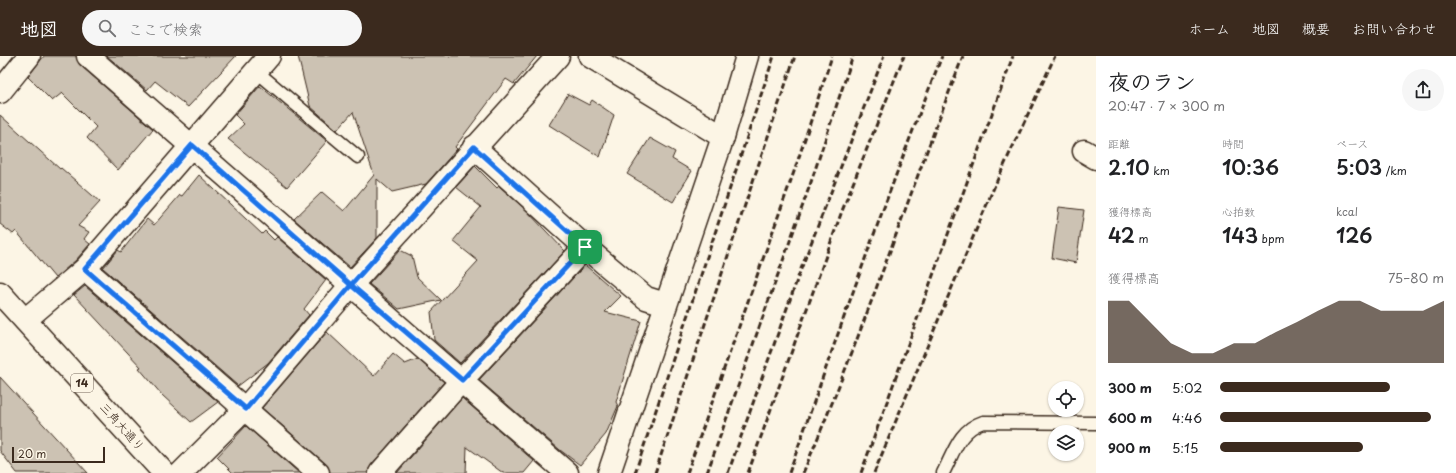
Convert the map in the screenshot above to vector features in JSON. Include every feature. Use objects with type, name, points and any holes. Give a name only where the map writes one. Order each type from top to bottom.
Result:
[{"type":"street","points":[[0,92],[29,56]]},
{"type":"street","points":[[88,56],[567,473]]},
{"type":"street","points":[[181,473],[246,409],[351,285],[474,147],[558,56]]},
{"type":"street","points":[[590,56],[723,137]]},
{"type":"street","points":[[609,473],[665,304],[723,137],[747,56]]},
{"type":"street","points":[[25,320],[85,269],[263,63]]},
{"type":"street","points":[[474,147],[585,247],[646,298],[665,304]]},
{"type":"street","points":[[380,473],[462,380],[585,247]]},
{"type":"street","points":[[85,269],[318,473]]},
{"type":"street","name":"三角大通り","points":[[0,293],[164,473]]},
{"type":"lane","points":[[263,63],[358,157]]},
{"type":"lane","points":[[943,473],[963,434],[978,423],[1000,421],[1096,423]]},
{"type":"building","points":[[44,56],[76,56],[80,65],[153,129],[118,170],[87,138],[96,127],[62,93],[52,101],[28,77]]},
{"type":"building","points":[[107,56],[236,56],[188,107],[155,81],[147,90]]},
{"type":"building","points":[[298,56],[537,56],[514,84],[506,79],[455,147],[457,149],[426,184],[392,192],[377,179],[377,238],[350,267],[294,219],[322,192],[344,211],[374,175],[353,112],[337,130],[310,106]]},
{"type":"building","points":[[260,86],[327,141],[287,187],[228,139],[244,124],[235,115]]},
{"type":"building","points":[[568,94],[589,105],[592,100],[614,115],[600,157],[549,125]]},
{"type":"building","points":[[0,115],[60,169],[61,168],[100,202],[78,226],[89,232],[84,239],[90,244],[76,260],[55,278],[16,231],[13,234],[0,224]]},
{"type":"building","points":[[650,138],[675,152],[672,159],[692,171],[673,202],[627,174]]},
{"type":"building","points":[[475,166],[497,188],[499,186],[526,210],[565,251],[460,363],[434,340],[431,312],[478,261],[453,241],[481,207],[456,187]]},
{"type":"building","points":[[199,175],[262,234],[265,231],[274,240],[277,237],[326,280],[304,309],[309,315],[268,363],[238,386],[103,268],[118,250],[121,252],[147,219],[154,225],[180,195],[182,196]]},
{"type":"building","points":[[1059,207],[1084,210],[1076,263],[1052,258]]},
{"type":"building","points":[[400,250],[412,256],[417,277],[441,300],[399,309],[369,284]]},
{"type":"building","points":[[585,265],[621,296],[605,312],[641,321],[616,402],[618,406],[606,434],[580,465],[560,450],[479,380]]},
{"type":"building","points":[[85,286],[218,402],[191,422],[162,395],[139,368],[141,367],[74,295]]},
{"type":"building","points":[[327,332],[374,376],[393,354],[405,364],[418,359],[444,382],[371,465],[368,473],[330,473],[326,464],[262,408]]},
{"type":"building","points":[[0,377],[88,473],[17,473],[0,451]]},
{"type":"building","points":[[462,398],[534,461],[524,473],[503,473],[467,447],[466,473],[397,473]]},
{"type":"building","points":[[246,426],[299,473],[233,473],[217,457]]},
{"type":"railway","points":[[635,473],[774,56]]},
{"type":"railway","points":[[655,473],[795,56]]},
{"type":"railway","points":[[687,473],[796,166],[832,56]]},
{"type":"railway","points":[[707,473],[810,185],[853,56]]},
{"type":"railway","points":[[728,473],[801,269],[884,56]]},
{"type":"railway","points":[[748,473],[842,211],[904,56]]},
{"type":"railway","points":[[789,473],[882,212],[942,56]]},
{"type":"railway","points":[[803,473],[825,421],[865,317],[963,56]]},
{"type":"railway","points":[[861,473],[1013,56]]},
{"type":"railway","points":[[874,473],[995,185],[1055,56]]},
{"type":"route","points":[[585,247],[462,380],[351,285],[192,145],[85,269],[246,409],[351,285],[474,147],[585,247]]}]
